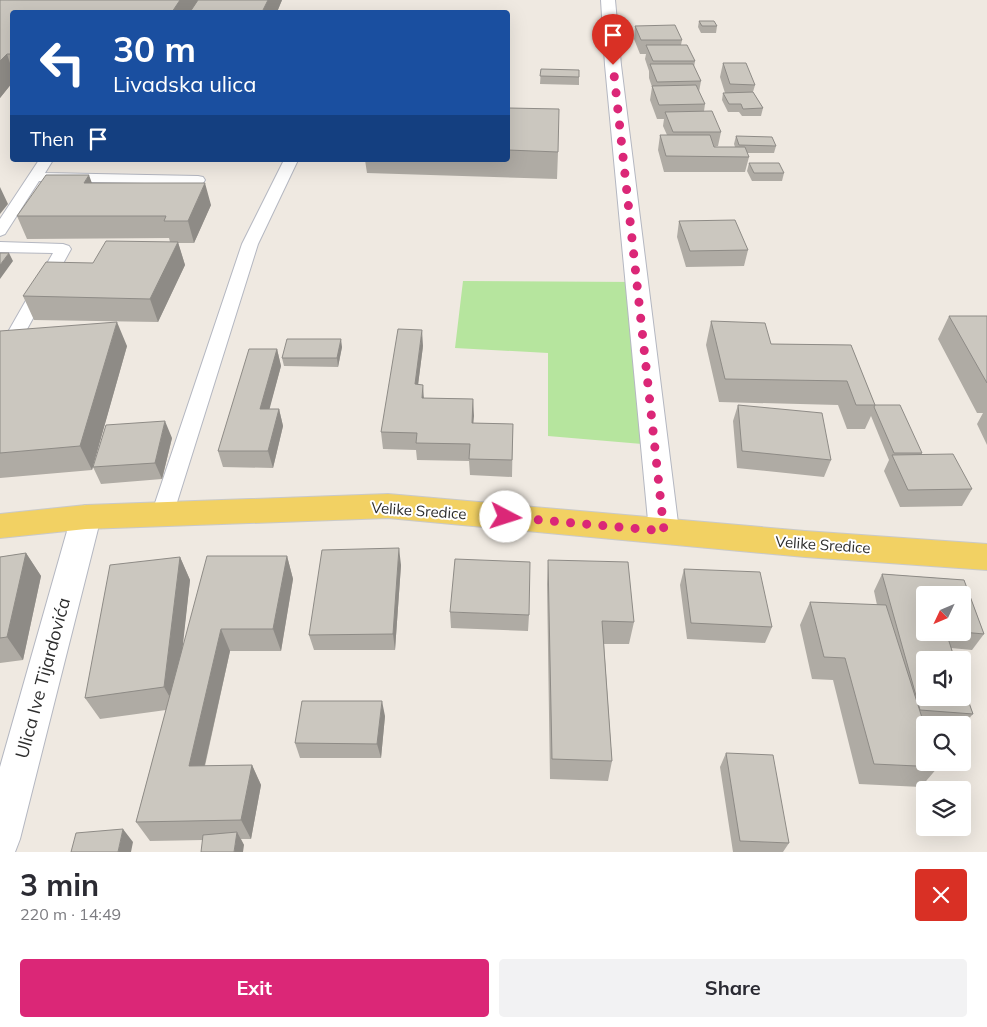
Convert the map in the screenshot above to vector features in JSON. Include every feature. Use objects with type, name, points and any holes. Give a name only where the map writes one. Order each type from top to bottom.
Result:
[{"type":"main road","name":"Velike Sredice","points":[[0,526],[86,517],[388,506],[987,557]]},
{"type":"street","points":[[608,0],[613,65],[664,531]]},
{"type":"street","name":"Ulica Ive Tijardovića","points":[[0,839],[86,517]]},
{"type":"lane","points":[[0,231],[45,162]]},
{"type":"lane","points":[[162,514],[250,244],[290,162]]},
{"type":"lane","points":[[35,177],[198,180]]},
{"type":"lane","points":[[0,247],[63,249],[0,362]]},
{"type":"green space","points":[[463,281],[637,282],[654,445],[548,436],[548,353],[455,348]]},
{"type":"building","points":[[0,0],[180,0],[173,10],[10,10],[10,54],[7,54],[0,61]]},
{"type":"building","points":[[198,0],[268,0],[263,10],[191,10]]},
{"type":"building","points":[[699,21],[714,21],[717,26],[702,26]]},
{"type":"building","points":[[675,25],[682,40],[641,40],[635,26]]},
{"type":"building","points":[[646,45],[687,45],[695,61],[653,61]]},
{"type":"building","points":[[723,63],[746,63],[755,85],[730,84]]},
{"type":"building","points":[[650,64],[693,64],[701,81],[657,82]]},
{"type":"building","points":[[541,69],[579,70],[579,77],[540,76]]},
{"type":"building","points":[[696,85],[705,104],[659,105],[652,86]]},
{"type":"building","points":[[753,92],[763,108],[743,109],[741,104],[729,104],[723,93]]},
{"type":"building","points":[[510,108],[559,109],[558,152],[510,150]]},
{"type":"building","points":[[712,111],[721,132],[673,132],[665,112]]},
{"type":"building","points":[[660,135],[710,135],[714,147],[745,147],[749,157],[666,156]]},
{"type":"building","points":[[736,136],[772,137],[776,146],[739,145]]},
{"type":"building","points":[[749,163],[779,163],[784,173],[754,173]]},
{"type":"building","points":[[46,175],[89,175],[84,183],[205,183],[188,221],[164,221],[166,216],[17,216]]},
{"type":"building","points":[[735,220],[748,250],[690,251],[679,221]]},
{"type":"building","points":[[106,241],[178,242],[150,299],[23,296],[46,262],[93,263]]},
{"type":"building","points":[[0,253],[9,253],[0,265]]},
{"type":"building","points":[[949,316],[987,316],[987,383]]},
{"type":"building","points":[[711,321],[765,323],[771,344],[851,345],[875,405],[856,405],[847,381],[725,379]]},
{"type":"building","points":[[117,322],[80,446],[0,453],[0,331]]},
{"type":"building","points":[[398,329],[422,330],[415,384],[423,385],[422,398],[473,399],[472,423],[513,424],[512,460],[469,459],[470,444],[416,443],[417,433],[381,432]]},
{"type":"building","points":[[287,339],[341,339],[337,358],[282,358]]},
{"type":"building","points":[[249,349],[277,349],[260,409],[279,409],[268,451],[218,451]]},
{"type":"building","points":[[738,405],[822,413],[831,460],[742,451]]},
{"type":"building","points":[[875,405],[900,405],[922,453],[894,453],[874,407]]},
{"type":"building","points":[[165,421],[155,463],[93,467],[106,425]]},
{"type":"building","points":[[953,454],[972,489],[908,490],[892,455]]},
{"type":"building","points":[[399,548],[393,634],[309,635],[322,550]]},
{"type":"building","points":[[26,553],[7,637],[0,638],[0,557]]},
{"type":"building","points":[[207,556],[287,556],[273,629],[221,629],[189,766],[252,765],[241,820],[136,822]]},
{"type":"building","points":[[180,557],[164,687],[85,698],[110,565]]},
{"type":"building","points":[[455,559],[530,562],[529,615],[450,612]]},
{"type":"building","points":[[548,560],[628,562],[634,622],[602,621],[612,761],[552,759]]},
{"type":"building","points":[[684,569],[760,572],[772,627],[691,623]]},
{"type":"building","points":[[882,574],[964,580],[966,586],[916,586],[916,641],[949,641],[952,651],[916,651],[916,696]]},
{"type":"building","points":[[971,599],[984,634],[971,633]]},
{"type":"building","points":[[810,602],[886,605],[916,699],[916,706],[918,706],[921,716],[916,716],[916,766],[874,764],[845,658],[824,657]]},
{"type":"building","points":[[302,701],[382,701],[377,744],[295,743]]},
{"type":"building","points":[[919,706],[970,706],[973,714],[920,710]]},
{"type":"building","points":[[726,753],[773,755],[789,843],[740,841]]},
{"type":"building","points":[[123,829],[118,852],[71,852],[76,833]]},
{"type":"building","points":[[237,832],[234,852],[201,852],[203,835]]},
{"type":"route","points":[[506,517],[664,531],[613,65]]}]
